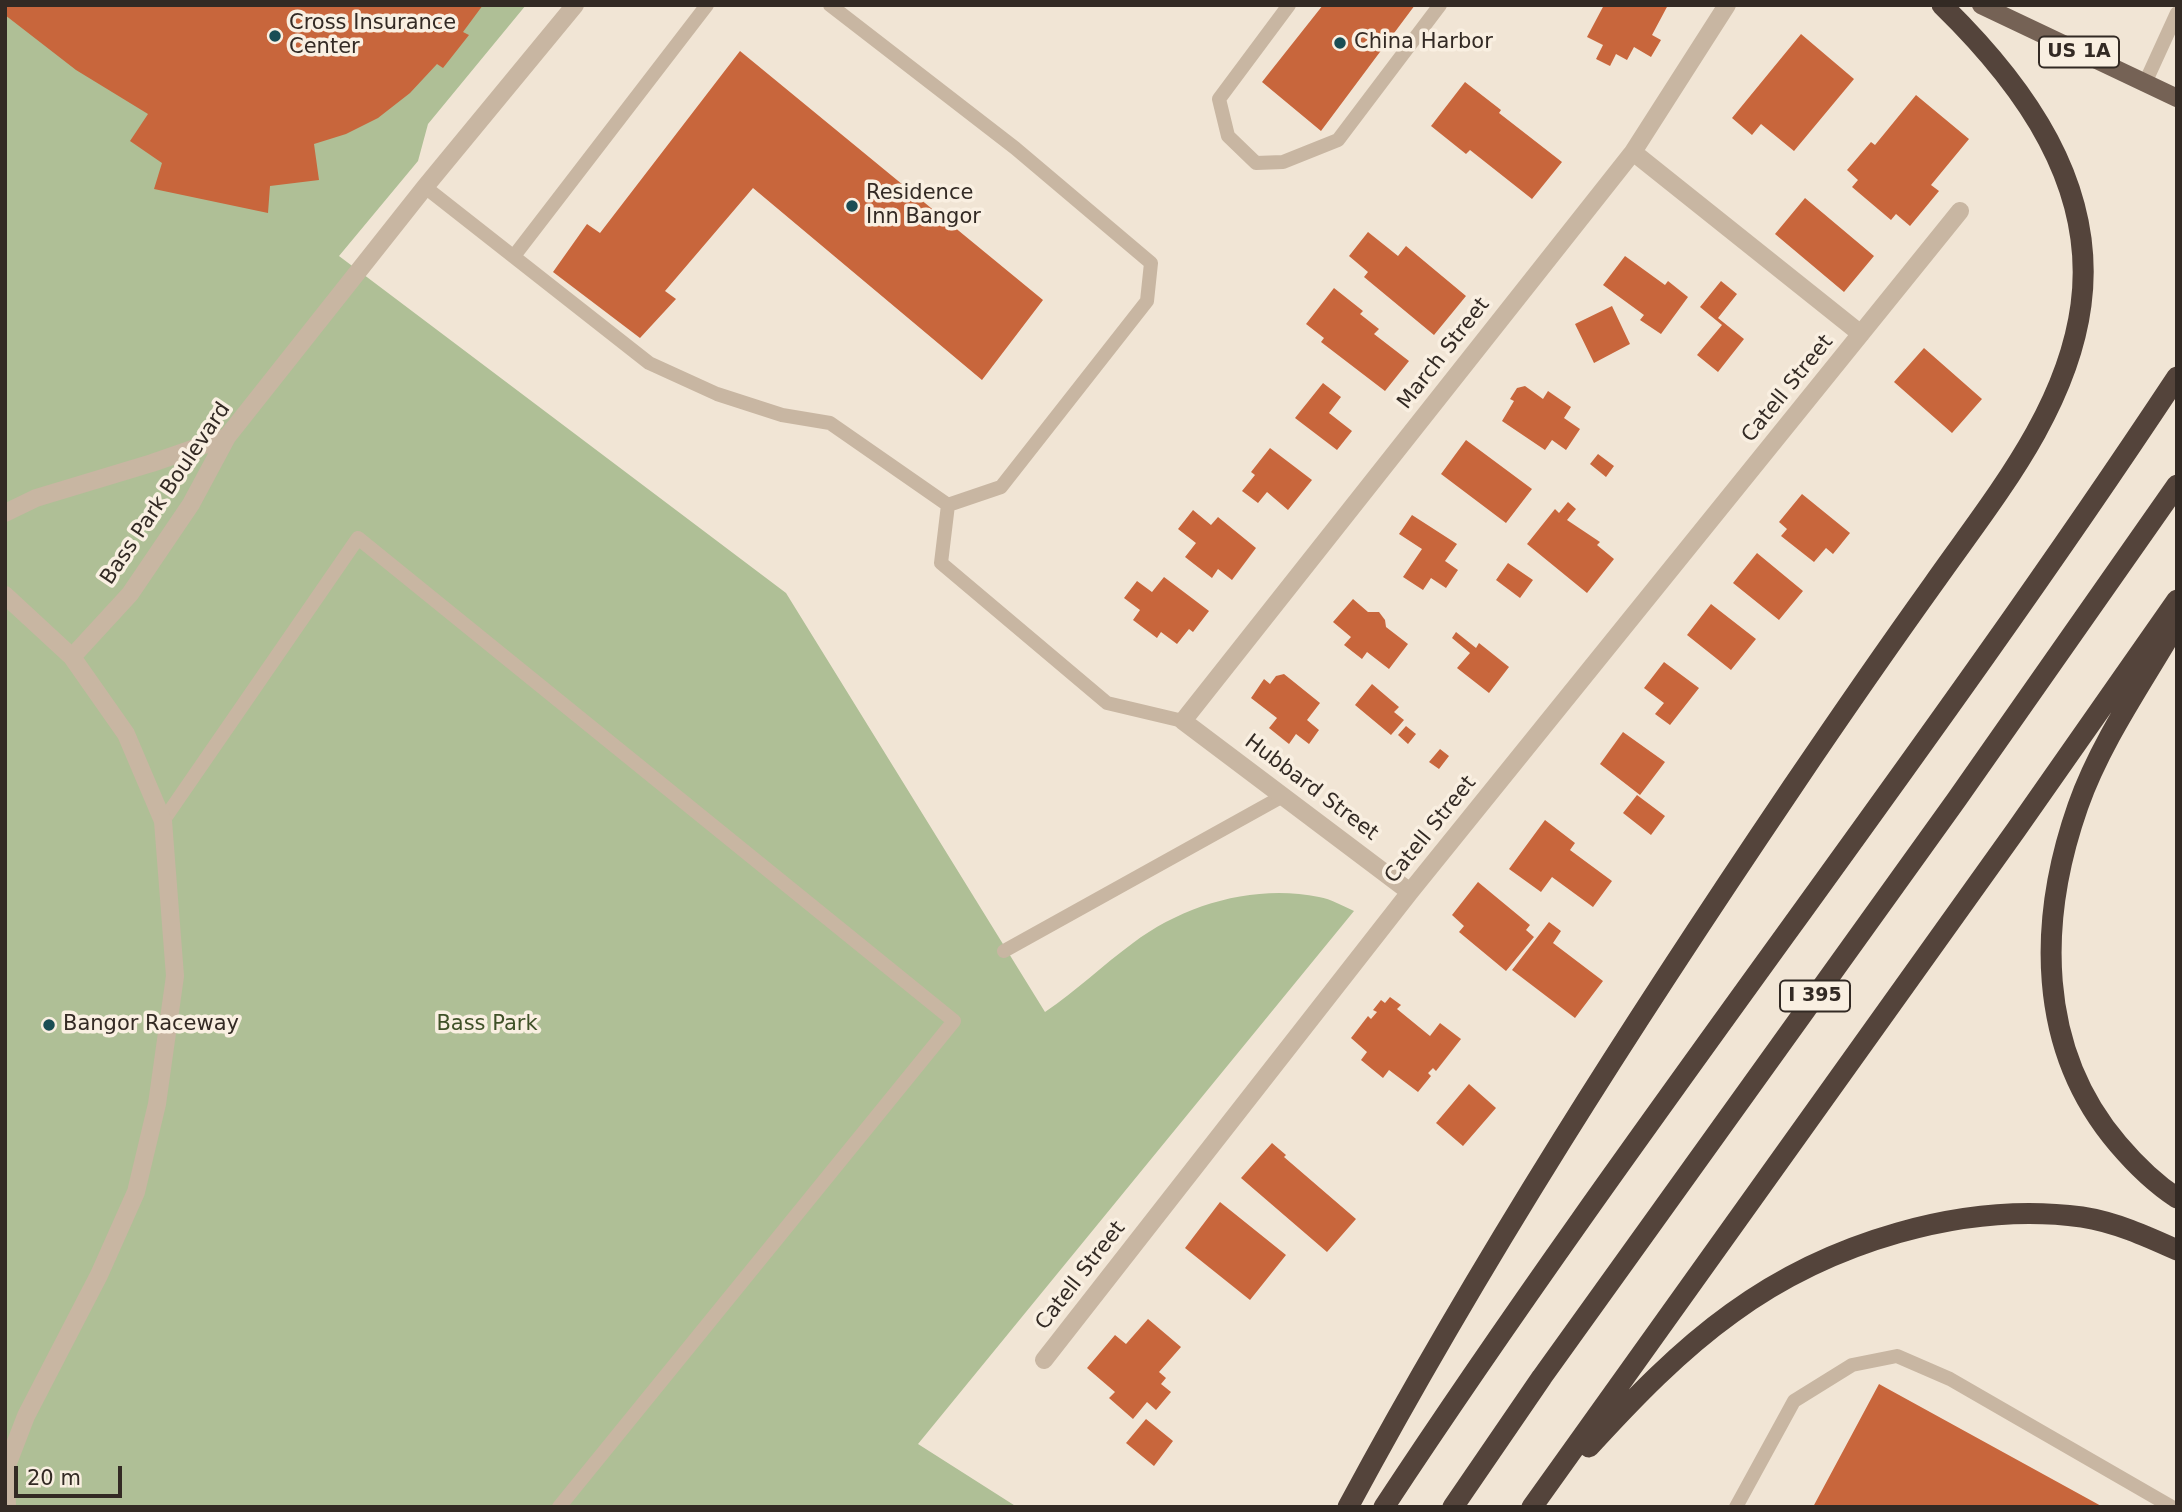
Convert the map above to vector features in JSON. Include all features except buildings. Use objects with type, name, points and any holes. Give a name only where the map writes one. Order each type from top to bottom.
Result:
[{"type":"highway","points":[[1348,1507],[1461,1305],[1567,1134],[1793,786],[1995,496],[2043,418],[2068,360],[2081,306],[2083,257],[2076,208],[2069,184],[2052,145],[2012,82],[1987,51],[1942,5]]},
{"type":"highway","points":[[2129,450],[2177,361]]},
{"type":"highway","name":"I 395","points":[[1384,1507],[1470,1378],[1625,1157],[1899,777],[2129,450],[2177,377]]},
{"type":"highway","name":"I 395","points":[[1453,1507],[1542,1377],[1956,800],[2177,485]]},
{"type":"highway","points":[[1535,1507],[2177,600]]},
{"type":"highway","points":[[2177,623],[2106,746],[2078,806],[2059,882],[2052,952],[2057,1021],[2067,1059],[2077,1083],[2109,1133],[2128,1156],[2177,1198]]},
{"type":"highway","points":[[1535,1507],[1615,1419],[1701,1338],[1763,1291],[1828,1259],[1892,1235],[1925,1226],[1956,1219],[2011,1213],[2084,1218],[2130,1230],[2177,1250]]},
{"type":"main road","name":"US 1A","points":[[1980,5],[2177,98]]},
{"type":"street","name":"Bass Park Boulevard","points":[[72,657],[130,594],[191,504],[227,437],[425,187],[575,5]]},
{"type":"street","name":"March Street","points":[[1183,720],[1633,152],[1727,5]]},
{"type":"street","name":"Catell Street","points":[[1633,152],[1861,334]]},
{"type":"street","name":"Catell Street","points":[[1044,1360],[1410,892],[1960,211]]},
{"type":"street","points":[[5,513],[36,498],[227,437]]},
{"type":"street","points":[[5,595],[72,657],[126,734],[163,821],[175,976],[157,1104],[136,1192],[99,1275],[26,1416],[6,1468],[7,1507]]},
{"type":"street","name":"Hubbard Street","points":[[1183,720],[1410,892]]},
{"type":"lane","points":[[514,256],[708,5]]},
{"type":"lane","points":[[830,5],[1015,148],[1151,263],[1147,301],[1001,487],[948,505]]},
{"type":"lane","points":[[1289,5],[1219,99],[1228,136],[1256,163],[1283,162],[1338,140],[1440,5]]},
{"type":"lane","points":[[2145,83],[2177,13]]},
{"type":"lane","points":[[425,187],[649,363],[717,394],[782,415],[830,423],[948,505]]},
{"type":"lane","points":[[948,505],[942,564],[1107,704],[1183,720]]},
{"type":"lane","points":[[163,821],[358,538],[954,1021],[559,1507]]},
{"type":"lane","points":[[1004,951],[1283,796]]},
{"type":"lane","points":[[1736,1507],[1794,1401],[1852,1366],[1897,1356],[1950,1379],[2172,1507]]},
{"type":"green space","name":"Bass Park","points":[[5,5],[526,5],[428,124],[418,161],[339,256],[786,593],[1045,1012],[1153,929],[1221,900],[1270,893],[1295,894],[1323,898],[1354,911],[918,1444],[1017,1507],[5,1507]]},
{"type":"place","name":"Cross Insurance Center","points":[[275,36]]},
{"type":"place","name":"China Harbor","points":[[1340,43]]},
{"type":"place","name":"Residence Inn Bangor","points":[[852,206]]},
{"type":"place","name":"Bangor Raceway","points":[[49,1025]]}]
